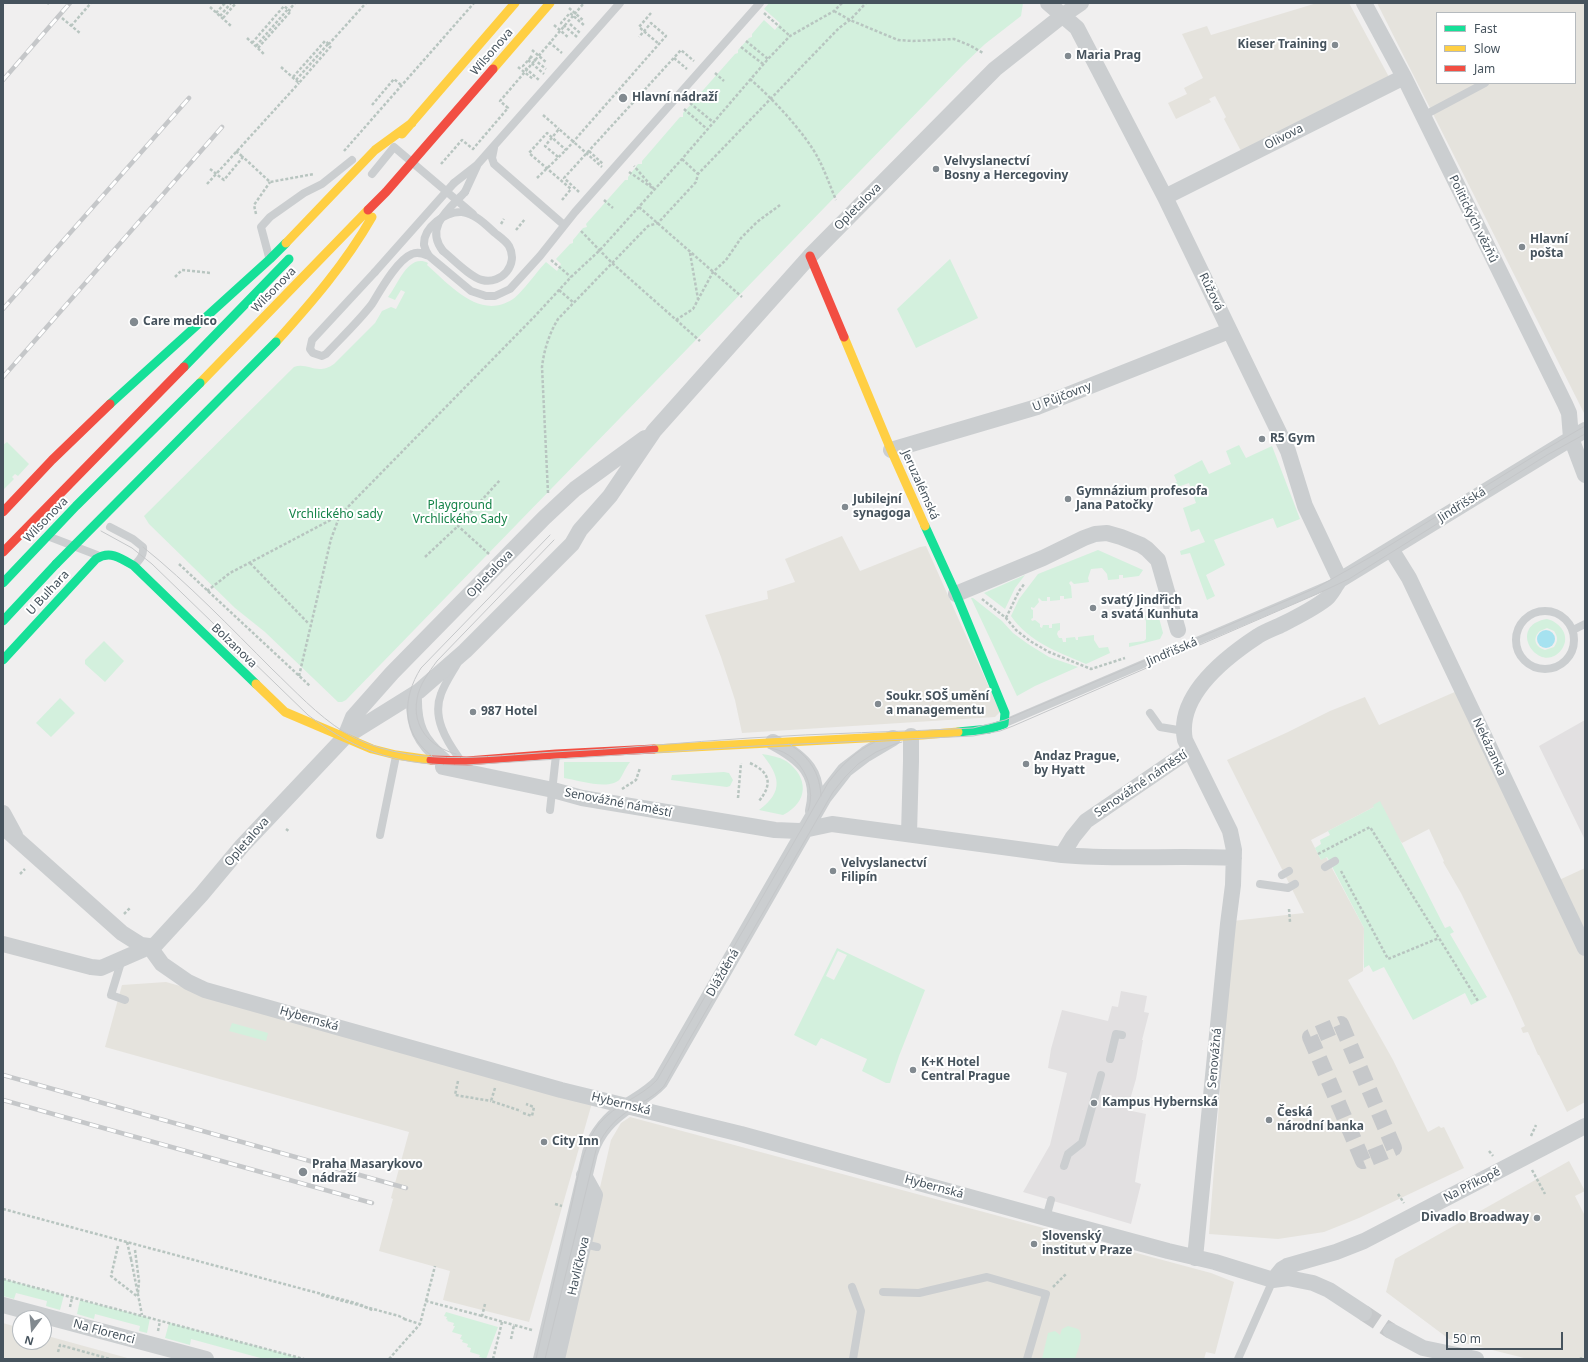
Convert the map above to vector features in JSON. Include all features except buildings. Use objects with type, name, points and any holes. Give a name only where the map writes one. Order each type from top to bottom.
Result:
[{"type":"main road","name":"Wilsonova","points":[[369,175],[515,3]]},
{"type":"main road","name":"Wilsonova","points":[[3,583],[81,501],[200,383],[386,192],[550,3]]},
{"type":"main road","points":[[3,512],[52,460],[113,401],[270,259],[375,150],[412,123]]},
{"type":"main road","points":[[3,621],[56,564],[276,342],[318,295],[356,245],[386,192]]},
{"type":"main road","name":"Wilsonova","points":[[4,554],[298,250]]},
{"type":"main road","name":"Jeruzalémská","points":[[810,256],[891,450],[956,594],[1005,713],[1004,724]]},
{"type":"main road","name":"Bolzanova","points":[[100,556],[111,553],[117,555],[134,566],[286,712],[344,738]]},
{"type":"main road","name":"U Bulhara","points":[[3,660],[100,556]]},
{"type":"main road","points":[[3,612],[18,605]]},
{"type":"main road","name":"Senovážné náměstí","points":[[344,738],[372,748],[402,756],[444,761],[462,761],[556,754],[903,736],[989,729],[1004,724]]},
{"type":"street","name":"Růžová","points":[[1048,3],[1077,28],[1165,197],[1288,451],[1305,506],[1340,580]]},
{"type":"street","name":"Opletalova","points":[[3,944],[90,967],[101,968],[156,944],[201,896],[242,846],[344,738],[414,695],[464,651],[572,544],[580,530],[610,496],[654,431],[810,256],[995,69],[1062,16],[1081,3]]},
{"type":"street","name":"Politických vězňů","points":[[1364,3],[1404,77],[1565,404],[1569,413],[1571,438],[1585,475]]},
{"type":"street","name":"Olivova","points":[[1165,197],[1404,77]]},
{"type":"street","name":"U Půjčovny","points":[[891,450],[1037,407],[1229,331]]},
{"type":"street","name":"Jindřišská","points":[[1190,750],[1185,740],[1184,721],[1192,700],[1205,680],[1230,657],[1259,635],[1293,619],[1327,598],[1340,580],[1585,430]]},
{"type":"street","name":"Opletalova","points":[[344,738],[353,717],[392,673],[544,518],[575,488],[654,431]]},
{"type":"street","name":"Jindřišská","points":[[956,594],[1043,558],[1084,538],[1095,534],[1107,533],[1142,545],[1158,560],[1178,630]]},
{"type":"street","name":"Nekázanka","points":[[1391,549],[1409,578],[1585,948]]},
{"type":"street","points":[[414,695],[414,720],[419,732],[432,750],[444,761]]},
{"type":"street","points":[[903,736],[912,762],[909,834]]},
{"type":"street","name":"Senovážné náměstí","points":[[806,829],[824,797],[845,770],[866,754],[903,736]]},
{"type":"street","points":[[772,742],[794,754],[803,762],[813,777],[816,786],[815,802],[806,829]]},
{"type":"street","name":"Senovážné náměstí","points":[[402,756],[465,772],[612,804],[775,830],[791,831],[832,824],[1062,855],[1095,858],[1202,856],[1234,858],[1230,831],[1190,750],[1086,821],[1073,837],[1062,855]]},
{"type":"street","points":[[3,813],[18,840]]},
{"type":"street","points":[[3,827],[122,933],[141,945],[149,946]]},
{"type":"street","name":"Dlážděná","points":[[627,1106],[653,1089],[660,1082],[806,829]]},
{"type":"street","name":"Senovážná","points":[[1195,1258],[1227,932],[1233,885],[1234,858]]},
{"type":"street","name":"Hybernská","points":[[149,946],[162,964],[188,982],[204,990],[561,1090],[741,1134],[1046,1218],[1215,1262],[1273,1280]]},
{"type":"street","name":"Havlíčkova","points":[[541,1359],[584,1175],[594,1141],[612,1117],[627,1106]]},
{"type":"street","name":"Na Příkopě","points":[[1273,1280],[1282,1269],[1287,1266],[1336,1252],[1364,1241],[1585,1126]]},
{"type":"street","name":"Havlíčkova","points":[[557,1359],[591,1246],[595,1195],[584,1175]]},
{"type":"street","points":[[1273,1280],[1288,1278],[1297,1279],[1321,1286],[1364,1314]]},
{"type":"street","name":"Na Florenci","points":[[3,1305],[206,1359]]},
{"type":"street","points":[[1391,1331],[1422,1354],[1476,1359]]},
{"type":"lane","points":[[620,3],[477,165],[454,183],[312,340],[310,349],[313,353],[322,356],[326,354],[371,304],[385,281],[406,257],[417,253],[429,256],[470,291],[486,296],[495,296],[510,289],[544,256],[564,225],[760,7]]},
{"type":"lane","points":[[1423,116],[1483,84]]},
{"type":"lane","points":[[497,142],[492,156],[494,164],[564,225]]},
{"type":"lane","points":[[369,175],[394,147],[477,217],[508,246],[511,254],[512,261],[509,269],[500,279],[494,281],[480,280],[443,251],[437,244],[436,238],[438,225],[441,219],[465,192],[477,165]]},
{"type":"lane","points":[[270,259],[261,227],[270,217],[304,193],[322,184],[350,161],[375,150]]},
{"type":"lane","points":[[429,256],[424,244],[428,231],[438,220],[455,212],[470,214],[477,217]]},
{"type":"lane","points":[[110,527],[133,539],[143,547],[144,552],[134,566]]},
{"type":"lane","points":[[38,532],[100,556]]},
{"type":"lane","points":[[4,554],[26,540]]},
{"type":"lane","name":"Jindřišská","points":[[1004,724],[1340,580]]},
{"type":"lane","points":[[1540,610],[1550,610],[1560,614],[1568,621],[1573,630],[1573,648],[1569,657],[1563,663],[1554,668],[1545,669],[1532,666],[1521,657],[1516,648],[1515,638],[1522,620],[1540,610]]},
{"type":"lane","points":[[1573,630],[1585,624]]},
{"type":"lane","points":[[462,761],[450,747],[443,732],[439,721],[438,708],[441,692],[464,651]]},
{"type":"lane","points":[[1150,713],[1160,728],[1184,731]]},
{"type":"lane","points":[[550,810],[556,754]]},
{"type":"lane","points":[[380,835],[402,756]]},
{"type":"lane","points":[[1325,867],[1335,861]]},
{"type":"lane","points":[[1260,884],[1288,888],[1295,884]]},
{"type":"lane","points":[[122,959],[111,995],[125,1000]]},
{"type":"lane","points":[[1110,1059],[1116,1034],[1122,1035]]},
{"type":"lane","points":[[1064,1166],[1068,1154],[1082,1143],[1101,1075]]},
{"type":"lane","points":[[1046,1218],[1051,1200]]},
{"type":"lane","points":[[883,1292],[919,1293],[987,1277],[1046,1294],[1027,1359]]},
{"type":"lane","points":[[1238,1359],[1273,1280]]},
{"type":"lane","points":[[852,1287],[861,1312],[853,1359]]},
{"type":"path","points":[[71,26],[91,3]]},
{"type":"path","points":[[216,13],[225,3]]},
{"type":"path","points":[[221,17],[231,3]]},
{"type":"path","points":[[221,17],[236,3]]},
{"type":"path","points":[[288,9],[295,3]]},
{"type":"path","points":[[296,80],[366,3]]},
{"type":"path","points":[[340,155],[474,3]]},
{"type":"path","points":[[441,164],[462,140],[473,149],[508,108],[500,101],[584,3]]},
{"type":"path","points":[[207,591],[230,573],[340,515],[570,277],[600,250],[682,159],[763,64],[790,36],[834,11],[842,3]]},
{"type":"path","points":[[549,496],[542,367],[543,357],[553,328],[558,319],[648,226],[658,224],[696,182],[698,174],[839,28],[850,20],[866,3]]},
{"type":"path","points":[[252,43],[284,6],[288,9],[291,12],[257,47]]},
{"type":"path","points":[[210,7],[231,26]]},
{"type":"path","points":[[760,7],[790,36]]},
{"type":"path","points":[[569,8],[584,21]]},
{"type":"path","points":[[834,11],[850,20],[898,40],[913,41],[954,39],[969,45],[983,54]]},
{"type":"path","points":[[561,23],[570,13],[575,18]]},
{"type":"path","points":[[651,13],[639,27],[659,44]]},
{"type":"path","points":[[62,18],[81,34]]},
{"type":"path","points":[[558,21],[561,23],[565,27],[579,39],[574,34],[565,27]]},
{"type":"path","points":[[546,168],[537,178],[566,150],[666,36],[651,23],[639,37]]},
{"type":"path","points":[[554,25],[569,38]]},
{"type":"path","points":[[247,38],[265,55]]},
{"type":"path","points":[[207,184],[331,46],[325,41],[292,78]]},
{"type":"path","points":[[746,41],[768,59]]},
{"type":"path","points":[[741,47],[763,64]]},
{"type":"path","points":[[532,50],[547,63]]},
{"type":"path","points":[[583,195],[564,178],[681,50],[698,64]]},
{"type":"path","points":[[528,54],[548,70]]},
{"type":"path","points":[[524,57],[534,66]]},
{"type":"path","points":[[529,71],[523,66],[531,57]]},
{"type":"path","points":[[518,66],[533,80]]},
{"type":"path","points":[[281,67],[299,83]]},
{"type":"path","points":[[715,73],[724,81]]},
{"type":"path","points":[[372,105],[394,78],[402,85]]},
{"type":"path","points":[[750,80],[771,100],[810,145],[818,158],[836,200]]},
{"type":"path","points":[[690,103],[713,122]]},
{"type":"path","points":[[684,109],[707,129]]},
{"type":"path","points":[[543,115],[606,171]]},
{"type":"path","points":[[558,158],[545,146],[559,129]]},
{"type":"path","points":[[566,150],[547,133],[529,153],[566,184],[571,189],[567,194],[562,200],[569,192],[573,186]]},
{"type":"path","points":[[236,151],[270,182],[325,172],[322,184]]},
{"type":"path","points":[[210,169],[224,180],[243,157]]},
{"type":"path","points":[[682,159],[698,174]]},
{"type":"path","points":[[634,166],[654,189]]},
{"type":"path","points":[[629,172],[654,189]]},
{"type":"path","points":[[604,200],[613,208]]},
{"type":"path","points":[[676,320],[692,309],[713,272],[726,260],[741,238],[757,222],[780,205]]},
{"type":"path","points":[[639,208],[742,297]]},
{"type":"path","points":[[516,230],[520,222],[525,219]]},
{"type":"path","points":[[581,231],[612,263],[700,342]]},
{"type":"path","points":[[690,252],[698,299]]},
{"type":"path","points":[[544,256],[570,277]]},
{"type":"path","points":[[175,277],[182,270],[211,272]]},
{"type":"path","points":[[559,290],[574,303]]},
{"type":"path","points":[[424,557],[458,526],[500,480]]},
{"type":"path","points":[[298,676],[331,539],[340,515]]},
{"type":"path","points":[[458,526],[483,548]]},
{"type":"path","points":[[250,563],[310,625]]},
{"type":"path","points":[[179,564],[310,686]]},
{"type":"path","points":[[1006,618],[1019,591],[1027,580]]},
{"type":"path","points":[[979,597],[1006,618],[1016,630],[1030,641],[1049,652],[1091,669],[1126,657]]},
{"type":"path","points":[[738,798],[740,763],[749,763],[762,769],[767,778],[766,790],[759,801]]},
{"type":"path","points":[[612,804],[622,789],[636,780],[641,767]]},
{"type":"path","points":[[1318,854],[1370,827],[1478,1001]]},
{"type":"path","points":[[286,829],[290,832]]},
{"type":"path","points":[[1328,849],[1388,959],[1439,938]]},
{"type":"path","points":[[20,874],[25,869]]},
{"type":"path","points":[[1289,909],[1290,922]]},
{"type":"path","points":[[458,1081],[455,1095],[491,1101],[532,1116],[534,1107],[526,1104]]},
{"type":"path","points":[[491,1101],[495,1088]]},
{"type":"path","points":[[1489,1151],[1493,1157]]},
{"type":"path","points":[[1398,1194],[1404,1203]]},
{"type":"path","points":[[555,1204],[564,1206]]},
{"type":"path","points":[[3,1209],[352,1302],[374,1311],[420,1324]]},
{"type":"path","points":[[127,1242],[142,1316]]},
{"type":"path","points":[[1072,1249],[1074,1244]]},
{"type":"path","points":[[118,1246],[111,1276],[138,1297]]},
{"type":"path","points":[[135,1250],[139,1281],[138,1297]]},
{"type":"path","points":[[389,1359],[420,1324],[435,1266]]},
{"type":"path","points":[[1046,1294],[1067,1273]]},
{"type":"path","points":[[3,1279],[304,1359]]},
{"type":"path","points":[[321,1295],[399,1316],[405,1319]]},
{"type":"path","points":[[426,1301],[534,1331]]},
{"type":"path","points":[[482,1316],[485,1304]]},
{"type":"path","points":[[493,1359],[502,1322]]},
{"type":"path","points":[[510,1338],[514,1325]]},
{"type":"path","points":[[58,1352],[60,1345],[110,1359]]},
{"type":"shaded area","points":[[1317,3],[1349,3],[1389,77],[1242,153],[1224,119],[1226,117],[1215,96],[1209,99],[1211,102],[1176,119],[1168,103],[1187,94],[1184,88],[1203,78],[1182,34],[1207,26],[1211,35]]},
{"type":"shaded area","points":[[1377,3],[1585,3],[1585,415]]},
{"type":"shaded area","points":[[842,536],[860,571],[926,546],[1000,712],[995,717],[742,733],[735,700],[705,615],[768,599],[767,591],[795,582],[785,559]]},
{"type":"shaded area","points":[[1457,691],[1559,880],[1585,868],[1585,1102],[1567,1112],[1528,1032],[1523,1033],[1521,1028],[1525,1026],[1512,997],[1461,893],[1443,862],[1444,861],[1429,829],[1402,843],[1374,807],[1311,840],[1321,860],[1326,857],[1364,928],[1363,971],[1348,980],[1393,1060],[1428,1132],[1439,1126],[1441,1128],[1444,1127],[1464,1168],[1359,1218],[1324,1232],[1278,1239],[1209,1234],[1233,921],[1304,913],[1227,760],[1330,711],[1365,697],[1379,725]]},
{"type":"shaded area","points":[[1585,720],[1585,840],[1539,746]]},
{"type":"shaded area","points":[[166,982],[592,1103],[529,1322],[443,1300],[450,1271],[379,1251],[393,1199],[391,1198],[409,1132],[105,1047],[122,985]]},
{"type":"shaded area","name":"Kampus Hybernská","points":[[1121,991],[1147,996],[1144,1012],[1149,1013],[1142,1040],[1136,1079],[1127,1110],[1146,1114],[1135,1182],[1141,1184],[1131,1224],[1023,1192],[1050,1145],[1067,1073],[1048,1068],[1051,1049],[1062,1010],[1108,1021],[1112,1006],[1118,1007]]},
{"type":"shaded area","points":[[630,1117],[1211,1273],[1234,1282],[1215,1354],[1206,1352],[1204,1359],[560,1359],[611,1140],[621,1123]]},
{"type":"shaded area","points":[[1569,1161],[1585,1191],[1575,1196],[1585,1216],[1585,1359],[1528,1359],[1449,1339],[1386,1292],[1395,1259]]},
{"type":"shaded area","points":[[3,1323],[12,1326],[12,1350],[52,1350],[52,1337],[131,1359],[3,1359]]},
{"type":"green space","name":"Vrchlického sady","points":[[769,3],[1023,3],[1021,16],[985,44],[963,65],[346,700],[338,702],[265,632],[235,608],[149,524],[144,516],[294,367],[304,366],[323,369],[334,364],[375,323],[382,311],[391,307],[396,309],[405,292],[401,290],[395,300],[388,297],[404,272],[415,262],[421,261],[428,263],[427,265],[466,298],[489,306],[501,305],[513,299],[521,292],[546,262],[557,271],[561,264],[556,259],[570,244],[573,243],[573,240],[583,228],[587,227],[586,224],[625,180],[628,180],[628,177],[638,164],[642,164],[642,161],[680,117],[683,117],[683,113],[694,101],[697,101],[697,97],[735,54],[738,53],[738,50],[749,38],[752,37],[752,34],[764,20],[775,30],[780,23],[764,9]]},
{"type":"green space","points":[[950,259],[978,318],[916,348],[897,309]]},
{"type":"green space","points":[[7,442],[29,464],[18,476],[15,474],[12,477],[14,479],[3,490],[3,445]]},
{"type":"green space","points":[[1239,445],[1246,458],[1272,446],[1300,519],[1277,528],[1273,518],[1214,540],[1225,565],[1206,575],[1215,596],[1207,600],[1190,553],[1181,555],[1180,551],[1205,542],[1199,529],[1191,532],[1183,508],[1196,503],[1189,483],[1172,489],[1170,485],[1177,482],[1174,475],[1202,460],[1209,474],[1231,464],[1226,451]]},
{"type":"green space","points":[[1098,550],[1143,570],[1139,576],[1123,578],[1123,575],[1119,575],[1119,579],[1108,580],[1107,574],[1102,568],[1091,569],[1088,578],[1089,582],[1074,584],[1071,581],[1069,583],[1071,586],[1072,598],[1064,599],[1064,596],[1060,596],[1060,600],[1050,601],[1050,597],[1047,597],[1047,601],[1042,601],[1039,598],[1039,602],[1034,608],[1031,607],[1033,610],[1033,618],[1031,619],[1032,621],[1035,620],[1040,624],[1040,627],[1042,628],[1043,625],[1049,625],[1049,628],[1052,628],[1052,624],[1060,623],[1060,630],[1057,634],[1059,638],[1062,638],[1063,642],[1066,642],[1066,638],[1075,637],[1076,640],[1078,640],[1078,637],[1094,635],[1094,640],[1099,648],[1108,647],[1110,653],[1086,664],[1035,639],[1026,633],[1011,616],[1019,599],[1038,574]]},
{"type":"green space","points":[[1025,575],[1015,588],[1005,609],[984,593]]},
{"type":"green space","points":[[971,598],[1002,621],[1013,633],[1028,644],[1049,657],[1078,667],[1035,686],[1017,696]]},
{"type":"green space","points":[[1148,614],[1158,614],[1163,633],[1160,639],[1129,647],[1129,643],[1144,641],[1146,639],[1145,616]]},
{"type":"green space","points":[[1547,619],[1556,623],[1563,630],[1565,635],[1564,644],[1562,649],[1554,656],[1545,658],[1530,648],[1527,639],[1528,631],[1534,623]],"holes":[[[1547,628],[1554,631],[1557,639],[1554,647],[1545,650],[1537,645],[1535,639],[1540,631]]]},
{"type":"green space","points":[[104,641],[124,661],[105,682],[85,664],[85,660]]},
{"type":"green space","points":[[60,698],[75,713],[51,737],[36,723]]},
{"type":"green space","points":[[762,754],[774,756],[786,761],[794,767],[802,782],[803,789],[798,803],[792,810],[783,815],[759,810],[773,796],[777,783],[772,769]]},
{"type":"green space","points":[[564,762],[630,762],[620,779],[609,784],[594,784],[564,778]]},
{"type":"green space","points":[[729,773],[733,780],[730,786],[727,787],[671,780],[672,775]]},
{"type":"green space","points":[[1380,801],[1445,928],[1450,926],[1454,932],[1450,934],[1487,997],[1471,1005],[1465,993],[1413,1020],[1384,967],[1373,972],[1369,965],[1364,968],[1364,928],[1327,857],[1321,860],[1315,848],[1321,844],[1320,840],[1330,835],[1328,831],[1374,807],[1373,805]]},
{"type":"green space","points":[[837,948],[925,990],[890,1083],[886,1083],[862,1071],[867,1059],[821,1038],[816,1046],[794,1035]],"holes":[[[838,951],[847,955],[834,980],[826,976]]]},
{"type":"green space","points":[[232,1023],[268,1033],[266,1041],[229,1031]]},
{"type":"green space","points":[[3,1279],[64,1295],[60,1310],[46,1306],[47,1301],[16,1293],[14,1299],[3,1296]]},
{"type":"green space","points":[[80,1300],[150,1318],[147,1333],[139,1331],[140,1326],[95,1314],[94,1319],[77,1314]]},
{"type":"green space","points":[[446,1312],[498,1327],[486,1359],[479,1357],[480,1355],[470,1352],[471,1348],[467,1347],[468,1344],[462,1342],[463,1340],[460,1339],[462,1335],[452,1332],[455,1326],[453,1326],[454,1323],[447,1321],[447,1317],[444,1316]]},
{"type":"green space","points":[[169,1323],[304,1359],[264,1359],[191,1339],[190,1345],[165,1338]]},
{"type":"green space","points":[[1068,1326],[1078,1329],[1081,1335],[1080,1344],[1075,1359],[1042,1359],[1048,1333],[1055,1331],[1060,1335],[1062,1329]]},
{"type":"water","points":[[1546,630],[1552,633],[1555,639],[1552,645],[1546,648],[1540,645],[1537,639],[1540,633]]},
{"type":"tunnel","points":[[1341,1024],[1394,1148],[1363,1161],[1310,1037],[1341,1024]]},
{"type":"tunnel","points":[[1364,1313],[1391,1331]]},
{"type":"tram line","points":[[143,547],[193,591],[315,710],[344,732],[368,744],[393,751],[420,756],[474,757],[778,736],[973,728],[1005,720],[1316,588],[1374,555],[1585,426]]},
{"type":"tram line","points":[[101,531],[132,548],[152,564],[308,715],[345,739],[382,755],[402,760],[443,765],[466,765],[756,746],[973,736],[1000,731],[1013,726],[1349,579],[1547,455],[1585,434]]},
{"type":"tram line","points":[[432,756],[422,747],[410,726],[408,703],[410,691],[415,679],[421,668],[550,535]]},
{"type":"tram line","points":[[456,754],[447,751],[431,741],[420,727],[416,709],[418,694],[422,684],[437,661],[554,540]]},
{"type":"tram line","points":[[536,1359],[583,1156],[593,1133],[605,1117],[612,1111],[643,1092],[657,1080],[828,783],[849,760],[861,750],[875,742]]},
{"type":"tram line","points":[[545,1359],[596,1150],[603,1136],[617,1119],[654,1095],[664,1086],[833,792],[858,764],[876,752],[902,742]]},
{"type":"tram line","points":[[789,744],[802,754],[812,766],[816,773],[821,796]]},
{"type":"tram line","points":[[768,748],[779,750],[788,755],[803,770],[808,780],[810,790],[808,811]]},
{"type":"railway","points":[[3,80],[70,3]]},
{"type":"railway","points":[[3,309],[189,98]]},
{"type":"railway","points":[[3,377],[222,127]]},
{"type":"railway","points":[[3,1075],[406,1188]]},
{"type":"railway","points":[[3,1100],[372,1203]]},
{"type":"traffic: fast","points":[[110,404],[286,243]]},
{"type":"traffic: fast","points":[[184,367],[289,259]]},
{"type":"traffic: fast","points":[[56,564],[276,342]]},
{"type":"traffic: fast","points":[[3,583],[76,506],[200,383]]},
{"type":"traffic: fast","points":[[925,526],[956,594],[1005,713],[1004,724],[989,729],[958,732]]},
{"type":"traffic: fast","points":[[3,660],[96,559],[101,556],[111,555],[134,566],[256,684]]},
{"type":"traffic: fast","points":[[3,621],[56,564]]},
{"type":"traffic: slow","points":[[402,134],[515,3]]},
{"type":"traffic: slow","points":[[493,69],[550,3]]},
{"type":"traffic: slow","points":[[286,243],[375,150],[412,123]]},
{"type":"traffic: slow","points":[[200,383],[368,210]]},
{"type":"traffic: slow","points":[[276,342],[339,267],[351,251],[372,217]]},
{"type":"traffic: slow","points":[[844,337],[891,450],[925,526]]},
{"type":"traffic: slow","points":[[256,684],[285,712],[372,749],[396,755],[431,760]]},
{"type":"traffic: slow","points":[[654,749],[958,732]]},
{"type":"traffic: jam","points":[[368,210],[386,192],[493,69]]},
{"type":"traffic: jam","points":[[810,256],[844,337]]},
{"type":"traffic: jam","points":[[3,552],[184,367]]},
{"type":"traffic: jam","points":[[3,512],[52,460],[110,404]]},
{"type":"traffic: jam","points":[[431,760],[467,761],[556,754],[654,749]]},
{"type":"place","name":"Kieser Training","points":[[1335,45]]},
{"type":"place","name":"Maria Prag","points":[[1068,56]]},
{"type":"place","name":"Hlavní nádraží","points":[[623,98]]},
{"type":"place","name":"Velvyslanectví Bosny a Hercegoviny","points":[[936,169]]},
{"type":"place","name":"Hlavní pošta","points":[[1522,247]]},
{"type":"place","name":"Care medico","points":[[134,322]]},
{"type":"place","name":"R5 Gym","points":[[1262,439]]},
{"type":"place","name":"Gymnázium profesofa Jana Patočky","points":[[1068,499]]},
{"type":"place","name":"Jubilejní synagoga","points":[[845,507]]},
{"type":"place","name":"svatý Jindřich a svatá Kunhuta","points":[[1093,608]]},
{"type":"place","name":"Soukr. SOŠ umění a managementu","points":[[878,704]]},
{"type":"place","name":"987 Hotel","points":[[473,712]]},
{"type":"place","name":"Andaz Prague, by Hyatt","points":[[1026,764]]},
{"type":"place","name":"Velvyslanectví Filipín","points":[[833,871]]},
{"type":"place","name":"K+K Hotel Central Prague","points":[[913,1070]]},
{"type":"place","name":"Kampus Hybernská","points":[[1094,1103]]},
{"type":"place","name":"Česká národní banka","points":[[1269,1120]]},
{"type":"place","name":"City Inn","points":[[544,1142]]},
{"type":"place","name":"Praha Masarykovo nádraží","points":[[303,1172]]},
{"type":"place","name":"Divadlo Broadway","points":[[1537,1218]]},
{"type":"place","name":"Slovenský institut v Praze","points":[[1034,1244]]},
{"type":"park label","name":"Playground Vrchlického Sady","points":[[460,513]]}]
